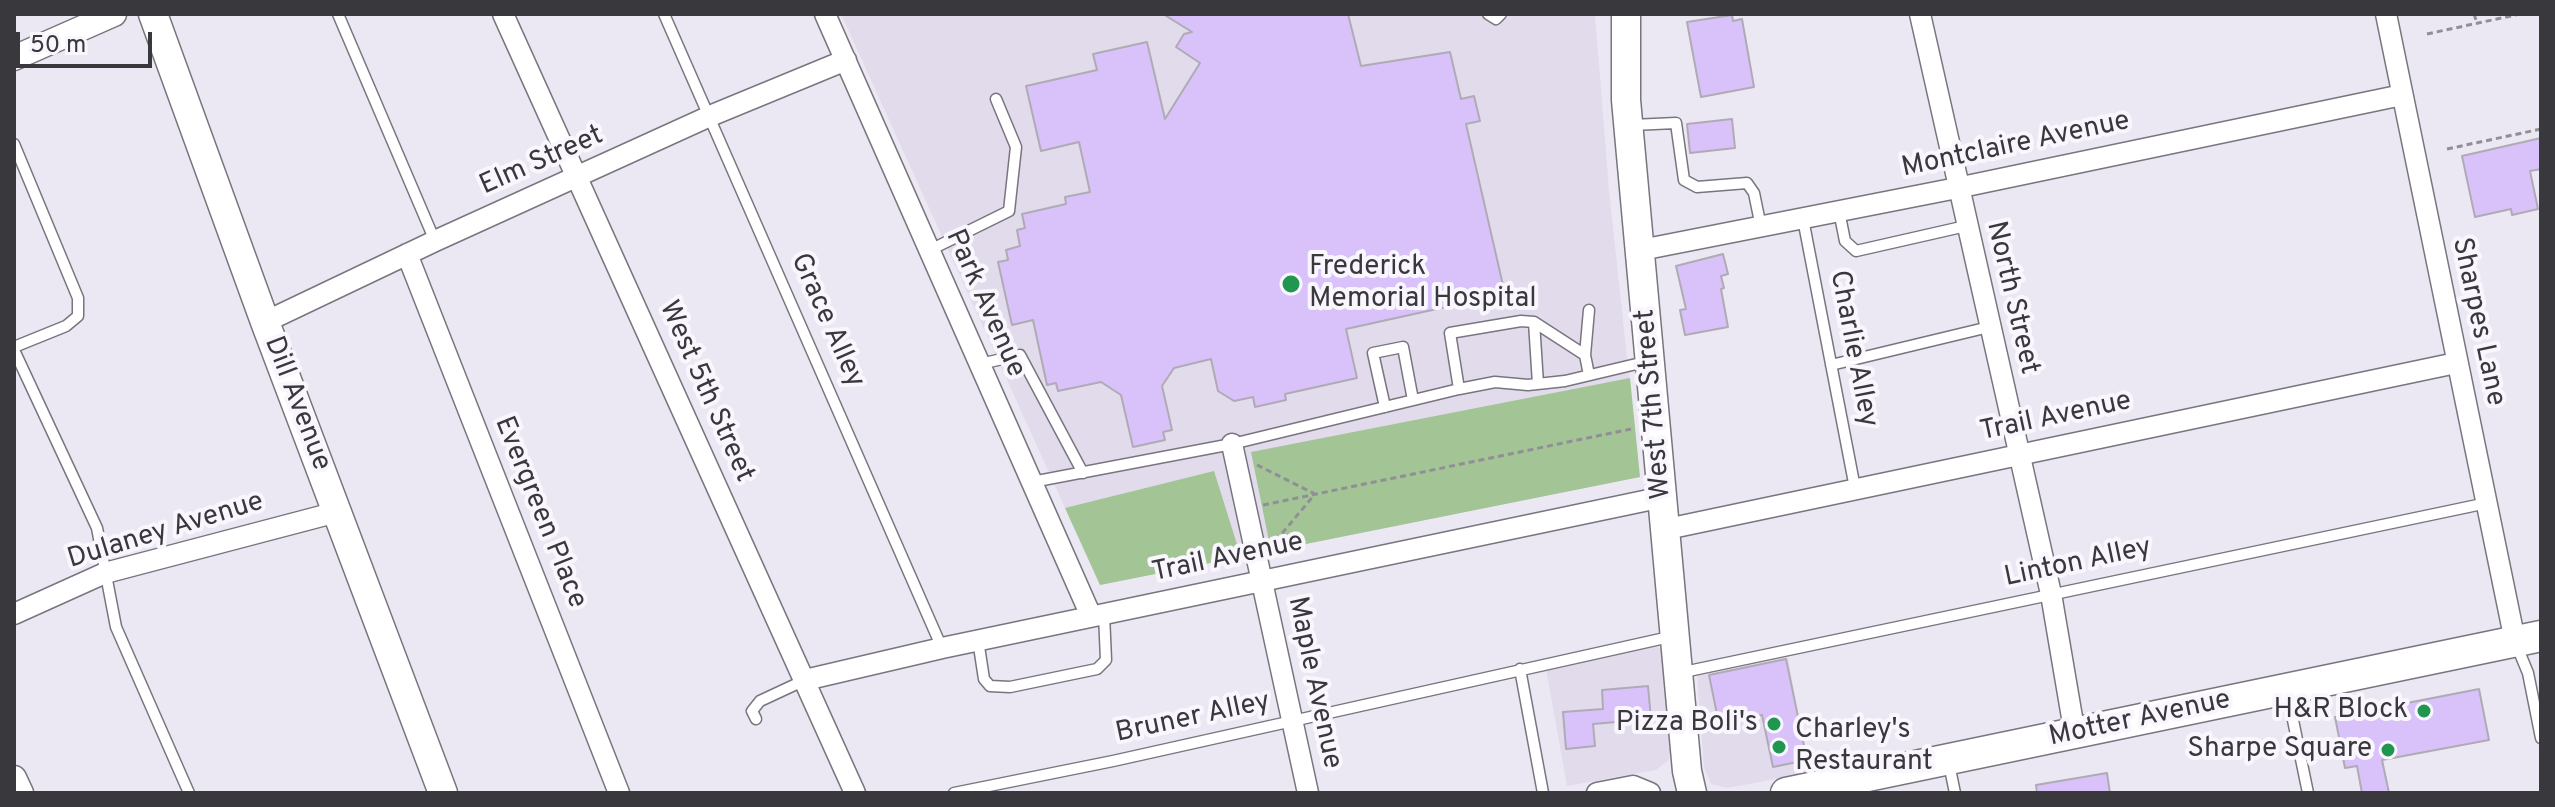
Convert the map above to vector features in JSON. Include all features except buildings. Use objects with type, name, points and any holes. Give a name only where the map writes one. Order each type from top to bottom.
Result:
[{"type":"main road","name":"Dill Avenue","points":[[153,14],[265,322],[443,793]]},
{"type":"main road","name":"West 7th Street","points":[[1626,14],[1629,125],[1687,771],[1692,793]]},
{"type":"main road","name":"Motter Avenue","points":[[1786,793],[2528,638]]},
{"type":"street","points":[[14,58],[114,14]]},
{"type":"street","name":"West 5th Street","points":[[503,14],[855,793]]},
{"type":"street","name":"Park Avenue","points":[[825,14],[1032,482],[1098,615]]},
{"type":"street","name":"North Street","points":[[1920,14],[2051,594],[2075,735]]},
{"type":"street","name":"Sharpes Lane","points":[[2386,14],[2487,503],[2528,638]]},
{"type":"street","name":"Elm Street","points":[[265,322],[710,116],[846,60]]},
{"type":"street","name":"Montclaire Avenue","points":[[1641,250],[2402,95]]},
{"type":"street","name":"Evergreen Place","points":[[407,254],[619,793]]},
{"type":"street","name":"Trail Avenue","points":[[1667,529],[2456,363]]},
{"type":"street","name":"Maple Avenue","points":[[1232,444],[1308,793]]},
{"type":"street","name":"Trail Avenue","points":[[805,680],[978,640],[1663,497]]},
{"type":"street","name":"Dulaney Avenue","points":[[14,614],[105,573],[337,512]]},
{"type":"street","points":[[14,778],[21,793]]},
{"type":"street","points":[[1597,793],[1633,786],[1650,793]]},
{"type":"lane","points":[[338,14],[435,241]]},
{"type":"lane","name":"Grace Alley","points":[[664,14],[942,648]]},
{"type":"lane","points":[[1488,14],[1496,19],[1501,14]]},
{"type":"lane","points":[[930,250],[1009,211],[1016,147],[996,99]]},
{"type":"lane","points":[[1629,125],[1676,123],[1684,180],[1697,187],[1747,183],[1754,193],[1761,227]]},
{"type":"lane","points":[[14,144],[78,298],[78,316],[66,326],[14,348],[97,528],[116,627],[189,793]]},
{"type":"lane","points":[[1839,211],[1845,241],[1856,251],[1966,226]]},
{"type":"lane","name":"Charlie Alley","points":[[1803,219],[1855,488]]},
{"type":"lane","points":[[1589,310],[1585,355],[1589,375]]},
{"type":"lane","points":[[1459,389],[1450,333],[1521,321],[1534,322],[1585,355]]},
{"type":"lane","points":[[1534,322],[1538,384]]},
{"type":"lane","points":[[1831,365],[1989,327]]},
{"type":"lane","points":[[1385,407],[1373,353],[1403,347],[1413,400]]},
{"type":"lane","points":[[980,364],[1020,355],[1083,473]]},
{"type":"lane","points":[[1032,482],[1232,444],[1459,389],[1495,382],[1538,384],[1651,360]]},
{"type":"lane","name":"Linton Alley","points":[[1678,673],[2487,503]]},
{"type":"lane","points":[[978,640],[984,679],[990,686],[1010,687],[1097,669],[1106,660],[1098,615]]},
{"type":"lane","name":"Bruner Alley","points":[[954,793],[1676,635]]},
{"type":"lane","points":[[2528,638],[2528,673],[2541,738]]},
{"type":"lane","points":[[1520,669],[1543,793]]},
{"type":"lane","points":[[756,719],[752,711],[760,701],[805,680]]},
{"type":"lane","points":[[2286,689],[2308,793]]},
{"type":"lane","points":[[1948,760],[1955,793]]},
{"type":"path","points":[[2474,14],[2477,23]]},
{"type":"path","points":[[2427,34],[2520,14]]},
{"type":"path","points":[[2444,23],[2445,30]]},
{"type":"path","points":[[2447,149],[2541,129]]},
{"type":"path","points":[[1262,505],[1635,428]]},
{"type":"path","points":[[1253,464],[1315,494]]},
{"type":"path","points":[[1271,547],[1315,494]]},
{"type":"shaded area","name":"Frederick Memorial Hospital","points":[[841,14],[1595,14],[1609,190],[1640,477],[1100,585]]},
{"type":"shaded area","points":[[1654,646],[1662,649],[1669,760],[1656,770],[1567,786],[1546,669]]},
{"type":"shaded area","points":[[1788,657],[1809,773],[1727,788],[1711,784],[1704,768],[1697,676]]},
{"type":"green space","points":[[1630,378],[1640,477],[1271,551],[1251,452]]},
{"type":"green space","points":[[1214,471],[1241,557],[1100,585],[1065,508]]},
{"type":"place","name":"Frederick Memorial Hospital","points":[[1291,284]]},
{"type":"place","name":"H&R Block","points":[[2424,711]]},
{"type":"place","name":"Pizza Boli's","points":[[1774,724]]},
{"type":"place","name":"Charley's Restaurant","points":[[1779,747]]},
{"type":"place","name":"Sharpe Square","points":[[2388,750]]}]
